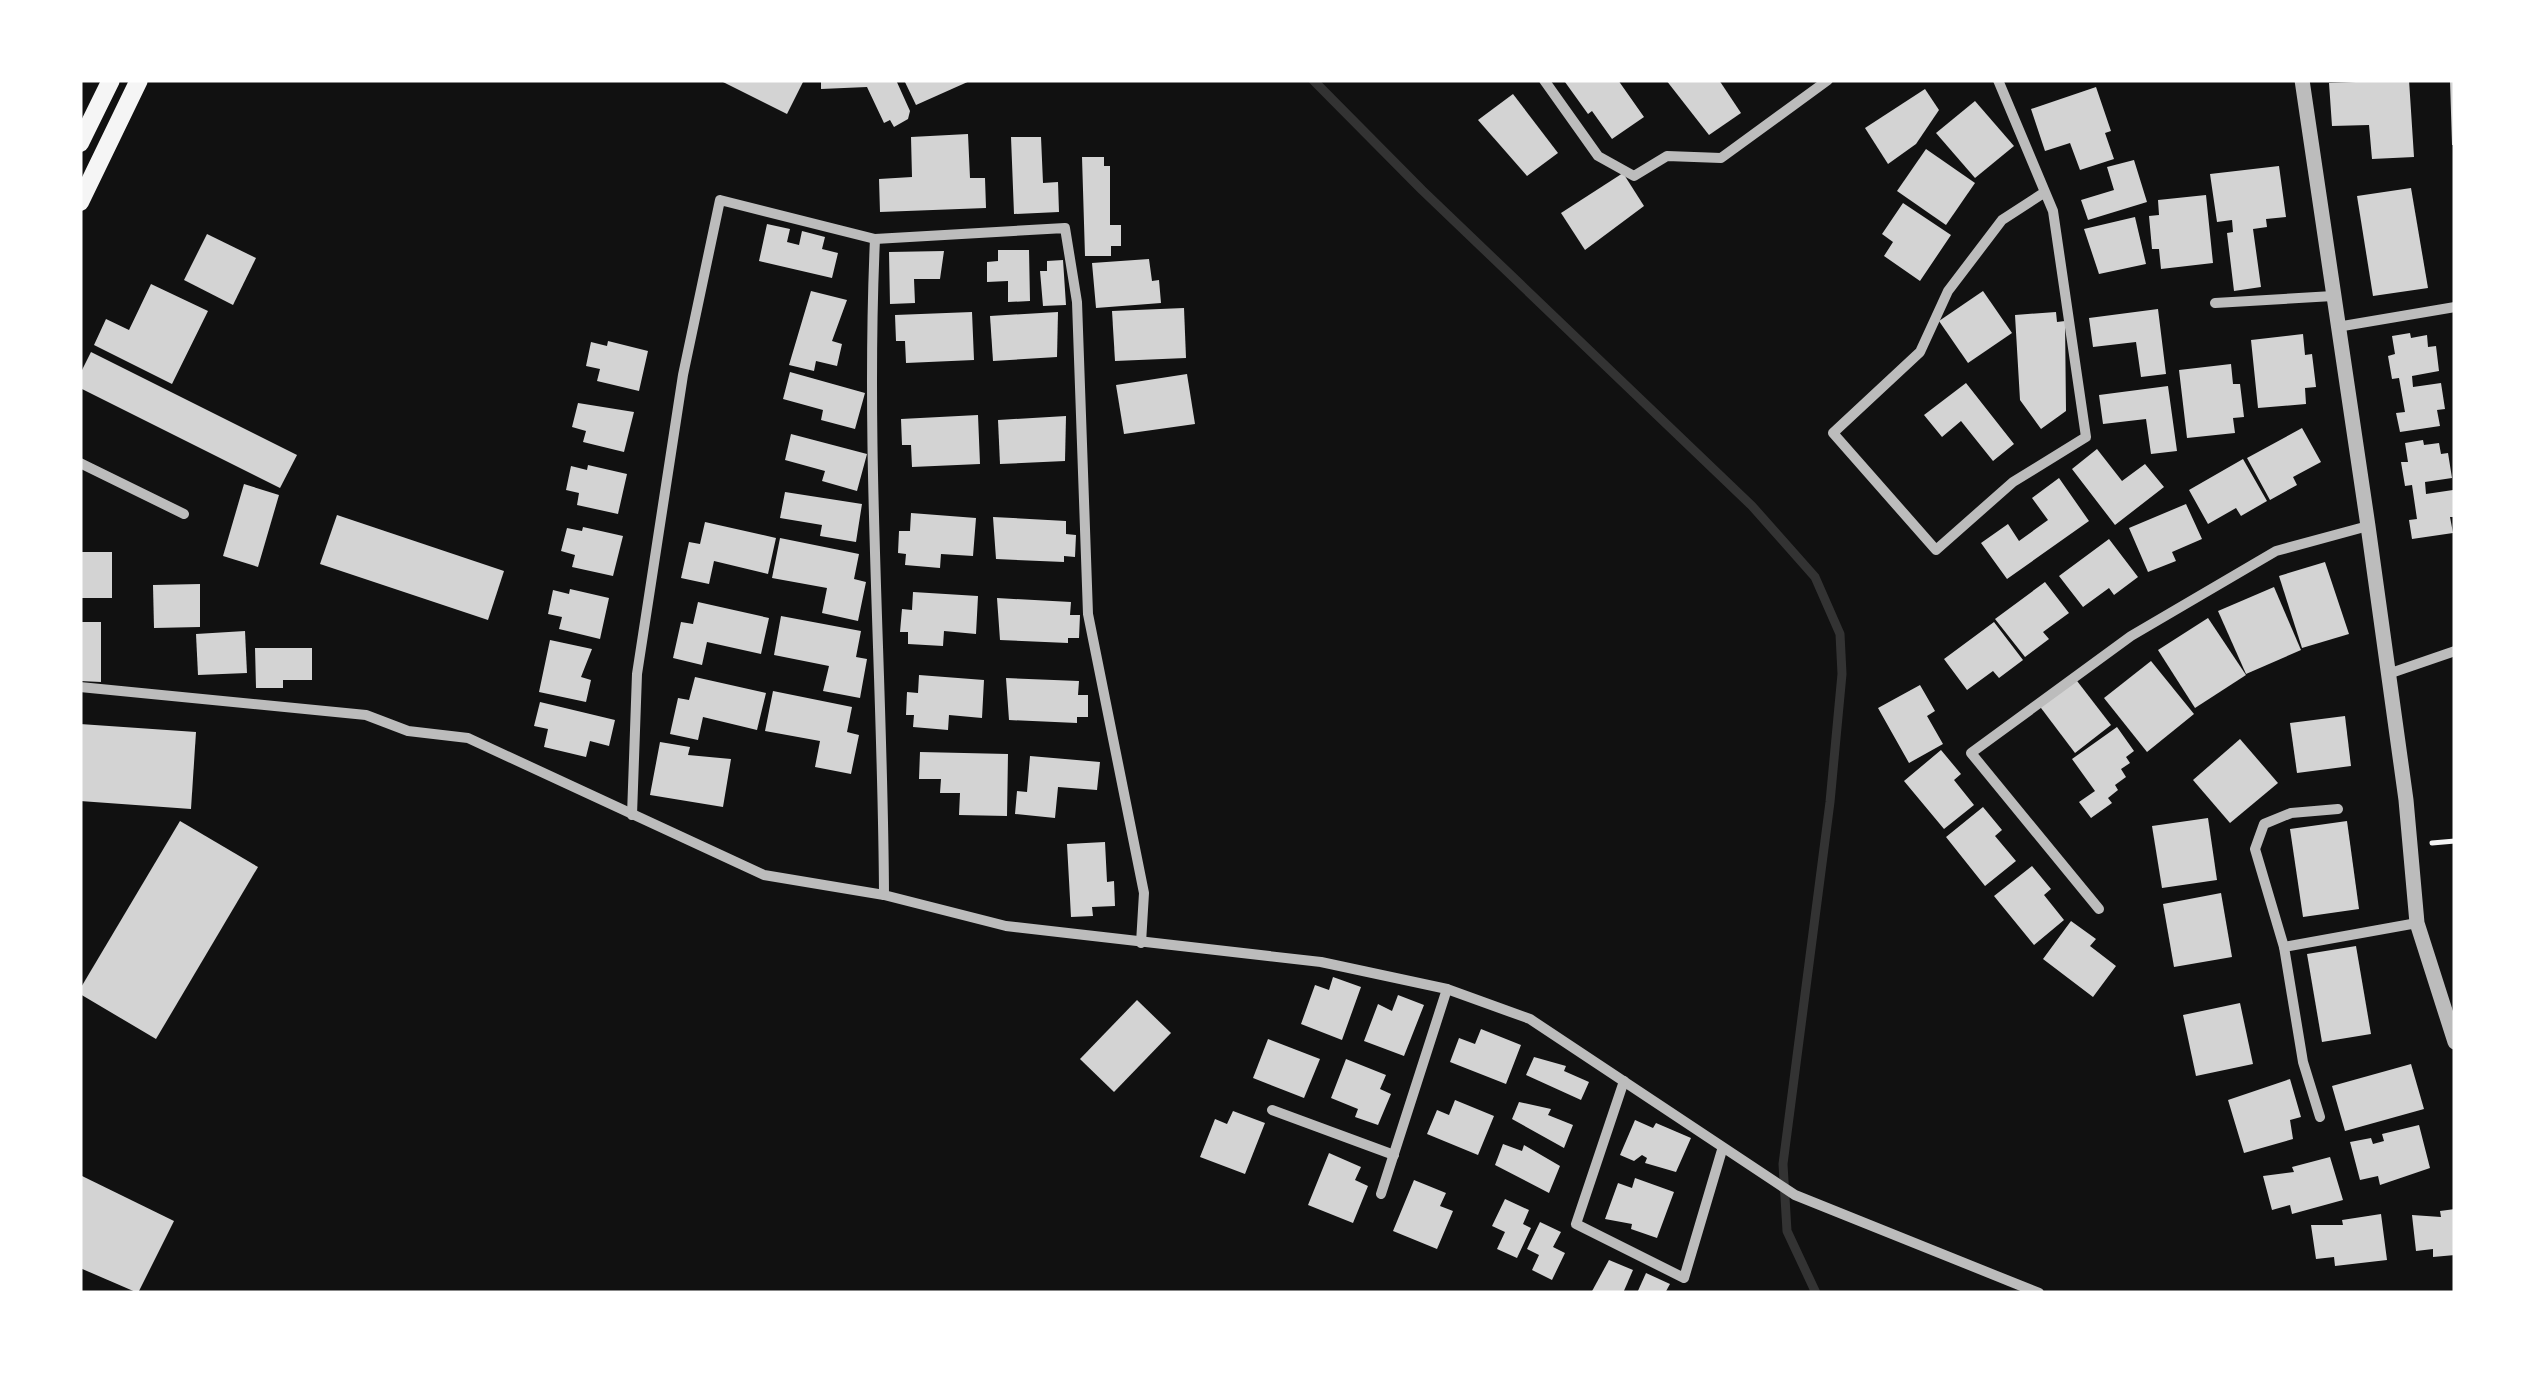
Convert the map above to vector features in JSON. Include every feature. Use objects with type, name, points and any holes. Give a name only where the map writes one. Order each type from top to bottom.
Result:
[{"type":"main road","points":[[80,143],[111,80]]},
{"type":"main road","points":[[80,202],[139,80]]},
{"type":"street","points":[[1544,80],[1598,156],[1634,176],[1667,156],[1721,158],[1828,80]]},
{"type":"street","points":[[1998,80],[2053,211],[2086,437],[2013,482],[1936,550],[1833,433],[1920,352],[1948,291],[2002,220],[2045,192]]},
{"type":"street","points":[[2302,80],[2368,526],[2417,922],[2455,1042]]},
{"type":"street","points":[[632,815],[637,674],[684,375],[720,200],[875,239],[1065,228],[1077,302],[1088,614],[1144,893],[1141,943]]},
{"type":"street","points":[[875,239],[870,357],[884,738],[884,896]]},
{"type":"street","points":[[2215,303],[2333,296]]},
{"type":"street","points":[[2337,327],[2455,307]]},
{"type":"street","points":[[80,463],[184,514]]},
{"type":"street","points":[[2099,909],[1971,753],[2132,636],[2276,550],[2368,526]]},
{"type":"street","points":[[2388,674],[2455,651]]},
{"type":"street","points":[[80,687],[366,715],[408,731],[468,738],[764,876],[884,896],[1006,926],[1321,962],[1446,989],[1530,1019],[1722,1150],[1796,1195],[2039,1293]]},
{"type":"street","points":[[2320,1117],[2304,1062],[2284,947],[2255,849],[2264,824],[2291,813],[2338,809]]},
{"type":"street","points":[[2284,947],[2417,922]]},
{"type":"street","points":[[1382,1194],[1446,989]]},
{"type":"street","points":[[1624,1081],[1576,1224],[1684,1278],[1722,1150]]},
{"type":"street","points":[[1272,1110],[1394,1155]]},
{"type":"building","points":[[719,80],[804,80],[787,114]]},
{"type":"building","points":[[821,80],[896,80],[910,111],[908,119],[894,127],[890,120],[884,123],[867,87],[821,89]]},
{"type":"building","points":[[904,80],[972,80],[916,105]]},
{"type":"building","points":[[1618,80],[1644,117],[1612,139],[1592,111],[1588,114],[1565,82]]},
{"type":"building","points":[[1666,80],[1719,80],[1741,113],[1709,135]]},
{"type":"building","points":[[2409,80],[2414,157],[2372,159],[2369,125],[2332,126],[2329,83]]},
{"type":"building","points":[[2450,80],[2455,80],[2455,145],[2452,145]]},
{"type":"building","points":[[2096,87],[2111,131],[2105,133],[2114,159],[2080,170],[2070,143],[2045,151],[2031,109]]},
{"type":"building","points":[[1925,89],[1939,110],[1916,144],[1888,164],[1865,128]]},
{"type":"building","points":[[1513,94],[1558,153],[1527,176],[1478,120]]},
{"type":"building","points":[[1975,101],[2014,146],[1975,178],[1936,133]]},
{"type":"building","points":[[968,134],[970,178],[985,178],[986,208],[880,212],[879,179],[912,177],[911,137]]},
{"type":"building","points":[[1011,137],[1041,137],[1043,183],[1058,182],[1059,212],[1014,214]]},
{"type":"building","points":[[1926,149],[1975,183],[1946,225],[1897,191]]},
{"type":"building","points":[[1082,157],[1104,157],[1104,166],[1110,166],[1110,225],[1121,225],[1121,246],[1111,246],[1111,256],[1085,256]]},
{"type":"building","points":[[2134,160],[2147,202],[2088,220],[2081,200],[2114,190],[2107,167]]},
{"type":"building","points":[[2279,166],[2286,217],[2266,219],[2267,227],[2253,229],[2261,287],[2234,291],[2227,233],[2233,232],[2232,220],[2217,222],[2210,174]]},
{"type":"building","points":[[1623,173],[1644,206],[1585,250],[1561,213]]},
{"type":"building","points":[[2411,188],[2428,288],[2373,296],[2357,196]]},
{"type":"building","points":[[2206,195],[2213,263],[2161,269],[2159,249],[2152,249],[2149,216],[2159,215],[2158,200]]},
{"type":"building","points":[[1903,203],[1951,235],[1920,281],[1884,256],[1893,242],[1882,234]]},
{"type":"building","points":[[2135,217],[2146,264],[2099,274],[2084,229]]},
{"type":"building","points":[[767,224],[790,229],[787,242],[799,245],[802,231],[825,237],[822,249],[838,253],[832,278],[759,261]]},
{"type":"building","points":[[207,234],[256,258],[233,305],[184,280]]},
{"type":"building","points":[[998,250],[1029,250],[1030,301],[1008,302],[1008,281],[987,282],[987,262],[998,261]]},
{"type":"building","points":[[944,251],[940,279],[914,279],[915,303],[890,304],[889,252]]},
{"type":"building","points":[[1149,259],[1152,281],[1159,280],[1161,303],[1096,308],[1092,263]]},
{"type":"building","points":[[1063,260],[1066,305],[1043,306],[1040,271],[1047,271],[1047,261]]},
{"type":"building","points":[[151,284],[208,311],[172,384],[94,345],[106,319],[129,330]]},
{"type":"building","points":[[811,291],[847,300],[832,341],[842,344],[837,366],[816,361],[814,371],[789,365]]},
{"type":"building","points":[[1983,291],[2012,333],[1968,363],[1939,321]]},
{"type":"building","points":[[1184,308],[1186,358],[1115,361],[1112,311]]},
{"type":"building","points":[[2158,309],[2166,374],[2141,377],[2136,342],[2093,347],[2089,318]]},
{"type":"building","points":[[972,312],[974,360],[906,363],[905,341],[896,341],[895,315]]},
{"type":"building","points":[[1058,312],[1057,357],[993,361],[990,316]]},
{"type":"building","points":[[2056,312],[2057,322],[2065,321],[2066,411],[2041,429],[2020,400],[2015,315]]},
{"type":"building","points":[[2410,333],[2411,338],[2427,335],[2428,347],[2436,346],[2439,371],[2412,376],[2413,387],[2441,383],[2445,409],[2437,410],[2440,426],[2400,432],[2396,413],[2405,412],[2399,378],[2392,379],[2388,356],[2395,354],[2392,336]]},
{"type":"building","points":[[2303,334],[2305,355],[2312,354],[2316,387],[2305,388],[2306,404],[2258,408],[2251,340]]},
{"type":"building","points":[[608,341],[648,351],[639,391],[597,381],[600,369],[586,366],[591,342],[607,346]]},
{"type":"building","points":[[91,352],[297,455],[280,488],[80,388],[80,374]]},
{"type":"building","points":[[2231,364],[2233,384],[2240,384],[2244,417],[2233,418],[2235,433],[2187,438],[2179,370]]},
{"type":"building","points":[[790,372],[865,393],[855,429],[821,420],[823,410],[783,399]]},
{"type":"building","points":[[1187,374],[1195,424],[1124,434],[1116,385]]},
{"type":"building","points":[[1966,383],[2014,444],[1993,461],[1961,421],[1942,437],[1924,415]]},
{"type":"building","points":[[2168,386],[2177,451],[2151,454],[2146,419],[2103,424],[2099,395]]},
{"type":"building","points":[[578,403],[634,412],[624,452],[583,442],[586,431],[572,427]]},
{"type":"building","points":[[978,415],[980,464],[912,467],[911,445],[902,445],[901,419]]},
{"type":"building","points":[[1066,416],[1065,461],[1000,464],[998,420]]},
{"type":"building","points":[[2302,428],[2321,462],[2293,477],[2297,485],[2270,500],[2247,458]]},
{"type":"building","points":[[791,434],[867,454],[857,491],[822,481],[825,471],[785,460]]},
{"type":"building","points":[[2423,440],[2424,445],[2439,443],[2441,454],[2448,453],[2452,478],[2425,482],[2426,494],[2453,490],[2455,517],[2450,517],[2453,533],[2412,539],[2409,520],[2417,519],[2412,485],[2405,486],[2401,462],[2408,462],[2405,443]]},
{"type":"building","points":[[2097,449],[2122,481],[2145,464],[2164,487],[2115,525],[2072,469]]},
{"type":"building","points":[[2243,459],[2267,501],[2241,516],[2236,508],[2208,524],[2189,490]]},
{"type":"building","points":[[588,465],[627,474],[618,514],[577,505],[579,493],[566,490],[571,466],[587,470]]},
{"type":"building","points":[[2059,478],[2089,521],[2007,579],[1981,543],[2008,524],[2019,541],[2048,520],[2032,498]]},
{"type":"building","points":[[244,484],[279,495],[258,567],[223,556]]},
{"type":"building","points":[[785,492],[862,504],[856,542],[820,536],[822,525],[780,518]]},
{"type":"building","points":[[2186,504],[2202,539],[2172,552],[2176,561],[2148,572],[2129,528]]},
{"type":"building","points":[[911,513],[976,518],[973,556],[941,554],[940,568],[905,565],[906,554],[898,553],[899,531],[910,531]]},
{"type":"building","points":[[337,515],[504,571],[488,620],[320,564]]},
{"type":"building","points":[[993,517],[1066,521],[1066,534],[1076,535],[1075,557],[1064,556],[1064,562],[996,559]]},
{"type":"building","points":[[705,522],[776,538],[768,574],[714,561],[709,584],[681,578],[689,542],[700,544]]},
{"type":"building","points":[[583,527],[623,536],[613,576],[572,567],[575,555],[561,551],[567,528],[582,531]]},
{"type":"building","points":[[780,538],[859,554],[854,579],[866,582],[858,621],[822,613],[827,588],[772,578]]},
{"type":"building","points":[[2109,539],[2138,577],[2114,595],[2109,588],[2083,607],[2059,576]]},
{"type":"building","points":[[80,552],[112,552],[112,598],[80,598]]},
{"type":"building","points":[[2325,562],[2349,634],[2302,648],[2279,576]]},
{"type":"building","points":[[2045,582],[2069,613],[2043,632],[2049,639],[2025,657],[1995,619]]},
{"type":"building","points":[[200,584],[200,627],[154,628],[153,585]]},
{"type":"building","points":[[2274,587],[2301,650],[2246,674],[2218,611]]},
{"type":"building","points":[[570,589],[609,598],[600,639],[559,629],[562,617],[548,614],[553,590],[569,594]]},
{"type":"building","points":[[913,592],[978,596],[976,634],[944,631],[943,646],[908,644],[908,632],[900,632],[902,609],[912,610]]},
{"type":"building","points":[[997,598],[1071,602],[1070,615],[1080,615],[1079,638],[1068,638],[1068,643],[1000,640]]},
{"type":"building","points":[[698,602],[769,618],[761,654],[707,642],[702,665],[673,658],[681,622],[693,624]]},
{"type":"building","points":[[781,616],[861,631],[856,657],[867,659],[860,698],[823,691],[829,666],[774,655]]},
{"type":"building","points":[[2208,618],[2246,675],[2195,708],[2158,650]]},
{"type":"building","points":[[80,622],[101,622],[101,682],[80,681]]},
{"type":"building","points":[[1994,622],[2023,660],[1999,678],[1993,671],[1967,690],[1944,659]]},
{"type":"building","points":[[245,631],[247,673],[198,675],[196,634]]},
{"type":"building","points":[[550,640],[592,649],[581,677],[591,680],[586,702],[539,692]]},
{"type":"building","points":[[255,648],[312,648],[312,680],[283,680],[283,688],[256,688]]},
{"type":"building","points":[[2151,661],[2194,714],[2147,752],[2104,698]]},
{"type":"building","points":[[919,675],[984,680],[982,718],[949,715],[948,730],[913,727],[914,715],[906,715],[907,692],[918,693]]},
{"type":"building","points":[[695,677],[766,693],[757,730],[703,717],[698,740],[670,734],[678,698],[689,700]]},
{"type":"building","points":[[2074,677],[2111,725],[2075,753],[2038,704]]},
{"type":"building","points":[[1006,678],[1079,681],[1078,695],[1088,695],[1088,717],[1077,717],[1077,723],[1009,720]]},
{"type":"building","points":[[1920,685],[1935,711],[1927,716],[1943,744],[1909,763],[1878,708]]},
{"type":"building","points":[[773,691],[852,707],[847,732],[859,735],[851,774],[815,767],[820,741],[765,731]]},
{"type":"building","points":[[540,702],[615,720],[609,746],[590,741],[586,757],[544,747],[548,729],[534,726]]},
{"type":"building","points":[[2345,716],[2351,766],[2297,773],[2290,723]]},
{"type":"building","points":[[80,724],[196,732],[191,809],[80,801]]},
{"type":"building","points":[[2117,727],[2134,751],[2126,757],[2130,763],[2121,769],[2126,777],[2115,785],[2118,790],[2108,798],[2112,803],[2091,818],[2079,802],[2095,791],[2072,759]]},
{"type":"building","points":[[2240,739],[2278,783],[2230,823],[2193,780]]},
{"type":"building","points":[[660,742],[690,747],[688,755],[731,759],[723,807],[650,795]]},
{"type":"building","points":[[1941,750],[1961,774],[1954,780],[1974,805],[1944,829],[1904,781]]},
{"type":"building","points":[[920,752],[1008,754],[1007,816],[959,815],[960,793],[940,793],[941,779],[919,779]]},
{"type":"building","points":[[1030,756],[1100,762],[1097,790],[1058,787],[1055,818],[1015,814],[1017,791],[1027,792]]},
{"type":"building","points":[[1983,807],[2002,830],[1995,836],[2016,861],[1985,886],[1946,837]]},
{"type":"building","points":[[2208,818],[2217,880],[2162,888],[2152,826]]},
{"type":"building","points":[[180,821],[258,867],[156,1039],[80,994],[80,989]]},
{"type":"building","points":[[2347,821],[2359,909],[2303,917],[2290,829]]},
{"type":"building","points":[[1105,842],[1107,882],[1114,881],[1115,906],[1092,907],[1093,916],[1071,917],[1067,844]]},
{"type":"building","points":[[2032,866],[2051,889],[2044,895],[2064,920],[2034,945],[1994,896]]},
{"type":"building","points":[[2221,893],[2232,957],[2174,967],[2163,904]]},
{"type":"building","points":[[2071,921],[2096,939],[2090,946],[2116,966],[2093,997],[2043,959]]},
{"type":"building","points":[[2356,946],[2371,1034],[2322,1042],[2307,954]]},
{"type":"building","points":[[1333,977],[1361,987],[1342,1040],[1301,1024],[1315,985],[1329,990]]},
{"type":"building","points":[[1398,995],[1424,1005],[1404,1056],[1364,1041],[1378,1004],[1392,1011]]},
{"type":"building","points":[[1137,1000],[1171,1033],[1114,1092],[1080,1059]]},
{"type":"building","points":[[2240,1003],[2253,1064],[2196,1076],[2183,1015]]},
{"type":"building","points":[[1481,1029],[1521,1045],[1506,1084],[1450,1062],[1459,1038],[1475,1044]]},
{"type":"building","points":[[1268,1039],[1320,1059],[1304,1098],[1253,1078]]},
{"type":"building","points":[[1534,1057],[1566,1066],[1564,1071],[1589,1082],[1581,1100],[1526,1075]]},
{"type":"building","points":[[1346,1059],[1386,1075],[1380,1089],[1391,1094],[1378,1125],[1355,1117],[1358,1109],[1331,1098]]},
{"type":"building","points":[[2411,1064],[2424,1109],[2345,1131],[2332,1086]]},
{"type":"building","points":[[2290,1079],[2301,1117],[2290,1120],[2293,1139],[2244,1153],[2228,1100]]},
{"type":"building","points":[[1455,1100],[1494,1116],[1478,1155],[1427,1134],[1437,1110],[1449,1115]]},
{"type":"building","points":[[1519,1102],[1551,1109],[1548,1115],[1573,1125],[1564,1148],[1512,1119]]},
{"type":"building","points":[[1233,1111],[1265,1123],[1245,1174],[1200,1157],[1215,1119],[1227,1124]]},
{"type":"building","points":[[1635,1120],[1653,1128],[1656,1123],[1691,1138],[1676,1172],[1645,1163],[1647,1158],[1642,1155],[1634,1161],[1620,1155]]},
{"type":"building","points":[[2419,1125],[2430,1168],[2380,1185],[2378,1176],[2360,1180],[2350,1142],[2371,1138],[2373,1144],[2384,1141],[2382,1134]]},
{"type":"building","points":[[1503,1144],[1522,1151],[1524,1145],[1560,1166],[1549,1193],[1495,1165]]},
{"type":"building","points":[[1329,1153],[1361,1167],[1355,1180],[1368,1186],[1353,1223],[1308,1205]]},
{"type":"building","points":[[2330,1157],[2343,1200],[2292,1214],[2290,1205],[2272,1210],[2263,1176],[2294,1172],[2292,1167]]},
{"type":"building","points":[[80,1175],[174,1221],[138,1293],[80,1268]]},
{"type":"building","points":[[1635,1178],[1674,1192],[1657,1238],[1631,1229],[1632,1224],[1605,1219],[1618,1183],[1632,1188]]},
{"type":"building","points":[[1414,1180],[1446,1193],[1440,1206],[1453,1211],[1437,1249],[1393,1231]]},
{"type":"building","points":[[1505,1199],[1529,1210],[1523,1224],[1531,1228],[1517,1258],[1497,1249],[1505,1232],[1492,1226]]},
{"type":"building","points":[[2455,1209],[2455,1255],[2433,1257],[2433,1249],[2416,1251],[2412,1215],[2441,1217],[2440,1211]]},
{"type":"building","points":[[2381,1214],[2387,1260],[2335,1266],[2334,1257],[2316,1259],[2311,1225],[2343,1225],[2342,1220]]},
{"type":"building","points":[[1540,1222],[1561,1232],[1553,1247],[1565,1253],[1552,1280],[1532,1270],[1539,1255],[1527,1249]]},
{"type":"building","points":[[1609,1260],[1633,1270],[1623,1293],[1591,1293]]},
{"type":"building","points":[[1646,1273],[1670,1284],[1665,1293],[1637,1293]]},
{"type":"waterway","points":[[1313,80],[1422,190],[1752,506],[1815,577],[1840,634],[1842,674],[1830,802],[1783,1164],[1787,1231],[1816,1293]]}]
